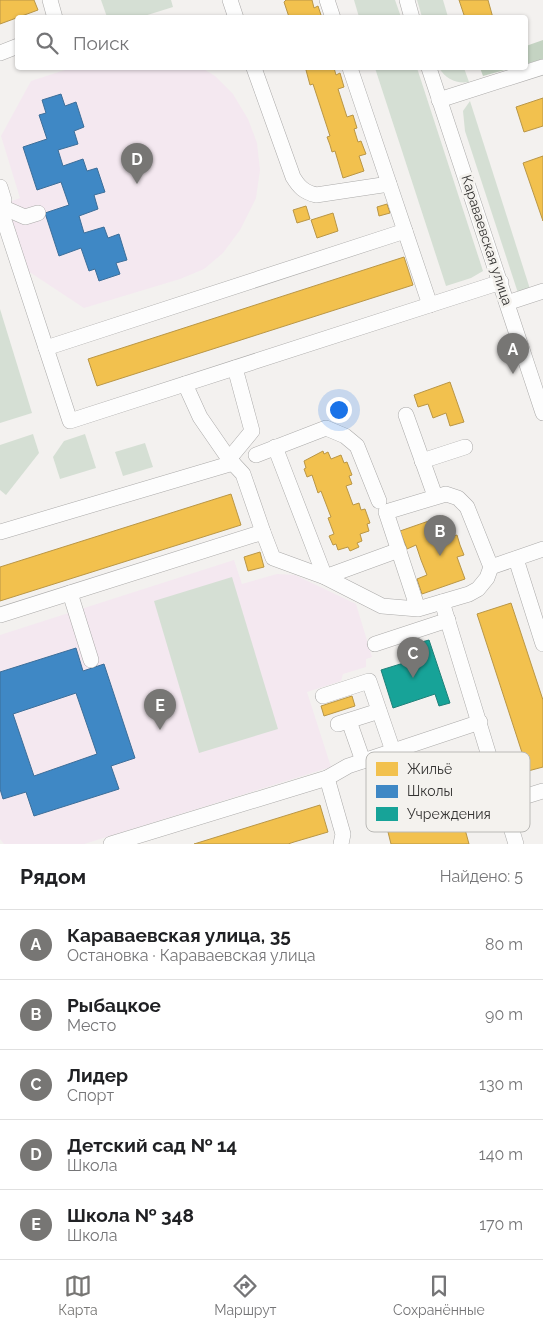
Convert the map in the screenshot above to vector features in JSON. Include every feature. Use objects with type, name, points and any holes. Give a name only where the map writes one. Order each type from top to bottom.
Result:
[{"type":"street","points":[[50,0],[54,15]]},
{"type":"street","points":[[230,0],[235,15]]},
{"type":"street","points":[[327,0],[332,15]]},
{"type":"street","points":[[407,0],[411,15]]},
{"type":"street","points":[[0,53],[15,47]]},
{"type":"street","points":[[439,100],[543,67]]},
{"type":"street","points":[[255,70],[293,177],[299,187],[307,193],[316,195],[389,184]]},
{"type":"street","points":[[351,70],[430,305]]},
{"type":"street","name":"Караваевская улица","points":[[430,70],[543,413]]},
{"type":"street","points":[[0,187],[4,200],[4,213],[70,422],[501,282]]},
{"type":"street","points":[[4,213],[25,218],[38,213]]},
{"type":"street","points":[[46,348],[405,231]]},
{"type":"street","points":[[507,302],[543,291]]},
{"type":"street","points":[[0,532],[231,461],[252,431],[235,368]]},
{"type":"street","points":[[185,384],[200,417],[231,461],[243,474],[273,558],[324,577],[382,606],[418,609],[478,588],[487,578],[490,567],[467,507],[458,498],[446,494],[435,496],[386,512],[418,609]]},
{"type":"street","points":[[406,415],[435,496]]},
{"type":"street","points":[[256,455],[326,428],[345,436],[357,446],[379,501]]},
{"type":"street","points":[[275,447],[324,577]]},
{"type":"street","points":[[422,461],[464,447]]},
{"type":"street","points":[[0,614],[263,532]]},
{"type":"street","points":[[490,567],[543,549]]},
{"type":"street","points":[[324,577],[399,550]]},
{"type":"street","points":[[516,558],[543,644]]},
{"type":"street","points":[[70,593],[91,660]]},
{"type":"street","points":[[442,602],[489,752]]},
{"type":"street","points":[[375,644],[448,620]]},
{"type":"street","points":[[323,696],[368,681],[393,751]]},
{"type":"street","points":[[363,761],[344,722],[379,711]]},
{"type":"street","points":[[390,752],[480,722]]},
{"type":"street","points":[[111,844],[327,778],[348,766],[366,760]]},
{"type":"street","points":[[327,778],[342,834],[341,844]]},
{"type":"street","points":[[530,795],[543,791]]},
{"type":"street","points":[[512,832],[516,844]]},
{"type":"shaded area","points":[[101,0],[171,0],[173,7],[147,15],[106,15]]},
{"type":"shaded area","points":[[354,0],[395,0],[400,15],[358,15]]},
{"type":"shaded area","points":[[417,0],[443,0],[447,15],[421,15]]},
{"type":"shaded area","points":[[65,70],[205,70],[215,76],[233,94],[248,119],[257,143],[260,170],[256,198],[240,230],[223,253],[204,269],[180,279],[84,308],[28,271],[8,215],[12,201],[20,198],[1,136],[31,81]]},
{"type":"shaded area","points":[[376,70],[418,70],[483,271],[471,278],[446,286]]},
{"type":"shaded area","points":[[441,70],[465,70],[469,82],[452,80]]},
{"type":"shaded area","points":[[470,101],[530,289],[518,293],[465,131],[463,111]]},
{"type":"shaded area","points":[[0,309],[32,413],[0,423]]},
{"type":"shaded area","points":[[33,434],[39,453],[6,495],[0,490],[0,445]]},
{"type":"shaded area","points":[[85,434],[96,468],[60,479],[53,457],[64,441]]},
{"type":"shaded area","points":[[145,443],[153,467],[123,476],[115,452]]},
{"type":"shaded area","points":[[234,560],[242,584],[277,574],[295,575],[356,604],[372,657],[366,659],[366,667],[343,674],[341,681],[307,692],[331,767],[84,844],[4,844],[0,839],[0,635]]},
{"type":"shaded area","points":[[232,577],[278,729],[199,753],[154,601]]},
{"type":"green space","points":[[543,40],[543,59],[528,63],[528,45]]},
{"type":"green space","points":[[481,70],[505,70],[483,76]]},
{"type":"building: Жильё","points":[[0,0],[34,0],[38,10],[24,15],[15,15],[15,18],[0,24]]},
{"type":"building: Жильё","points":[[286,0],[312,0],[314,8],[318,6],[321,15],[288,15],[284,2]]},
{"type":"building: Жильё","points":[[459,0],[488,0],[492,15],[464,15]]},
{"type":"building: Жильё","points":[[306,70],[335,70],[336,75],[340,73],[344,87],[338,89],[347,117],[353,115],[357,128],[354,129],[358,142],[361,141],[366,154],[359,156],[364,171],[343,178],[335,151],[332,152],[327,137],[330,136],[313,84],[310,85]]},
{"type":"building: Жильё","points":[[543,98],[543,126],[524,132],[516,107]]},
{"type":"building: Жильё","points":[[543,156],[543,221],[523,163]]},
{"type":"building: Жильё","points":[[387,204],[390,213],[379,216],[377,207]]},
{"type":"building: Жильё","points":[[306,206],[310,219],[297,223],[293,210]]},
{"type":"building: Жильё","points":[[333,213],[338,231],[317,238],[311,220]]},
{"type":"building: Жильё","points":[[404,257],[413,285],[97,386],[88,359]]},
{"type":"building: Жильё","points":[[450,382],[464,422],[450,426],[446,413],[433,418],[428,404],[418,407],[414,395]]},
{"type":"building: Жильё","points":[[323,451],[324,454],[328,452],[331,459],[341,455],[344,463],[347,462],[352,475],[349,476],[352,484],[346,486],[353,505],[359,503],[361,510],[365,509],[370,523],[367,524],[369,531],[360,534],[362,541],[357,543],[359,547],[350,551],[348,547],[338,550],[336,544],[333,545],[329,536],[334,534],[328,518],[331,517],[321,491],[318,493],[312,475],[307,477],[304,469],[306,468],[304,461]]},
{"type":"building: Жильё","points":[[231,494],[241,525],[0,601],[0,567]]},
{"type":"building: Жильё","points":[[443,516],[450,537],[457,535],[464,555],[457,557],[465,579],[422,594],[417,579],[427,575],[416,545],[407,549],[400,531]]},
{"type":"building: Жильё","points":[[260,552],[264,567],[248,571],[244,557]]},
{"type":"building: Жильё","points":[[511,603],[543,700],[543,767],[530,770],[530,752],[522,752],[477,614]]},
{"type":"building: Жильё","points":[[352,696],[355,706],[324,716],[321,706]]},
{"type":"building: Жильё","points":[[320,805],[328,832],[288,844],[194,844]]},
{"type":"building: Жильё","points":[[388,832],[466,832],[469,844],[391,844]]},
{"type":"building: Школы","points":[[61,94],[65,106],[76,102],[84,127],[74,131],[78,144],[58,150],[63,166],[83,159],[87,171],[97,168],[105,192],[94,195],[98,209],[79,216],[84,233],[104,227],[108,238],[119,234],[127,260],[116,263],[120,274],[99,281],[95,269],[89,271],[81,248],[59,256],[45,213],[69,205],[61,182],[37,190],[23,147],[47,139],[39,115],[46,113],[42,100]]},
{"type":"building: Школы","points":[[76,648],[83,671],[104,664],[135,758],[111,766],[119,789],[34,816],[26,792],[3,799],[0,789],[0,672]],"holes":[[[76,693],[97,754],[34,776],[13,714]]]},
{"type":"building: Учреждения","points":[[429,640],[450,703],[439,706],[435,694],[393,708],[381,670],[423,657],[418,643]]},
{"type":"place","name":"Детский сад № 14","points":[[137,184]]},
{"type":"place","name":"Караваевская улица, 35","points":[[513,374]]},
{"type":"place","name":"Рыбацкое","points":[[440,556]]},
{"type":"place","name":"Лидер","points":[[413,678]]},
{"type":"place","name":"Школа № 348","points":[[160,730]]}]
